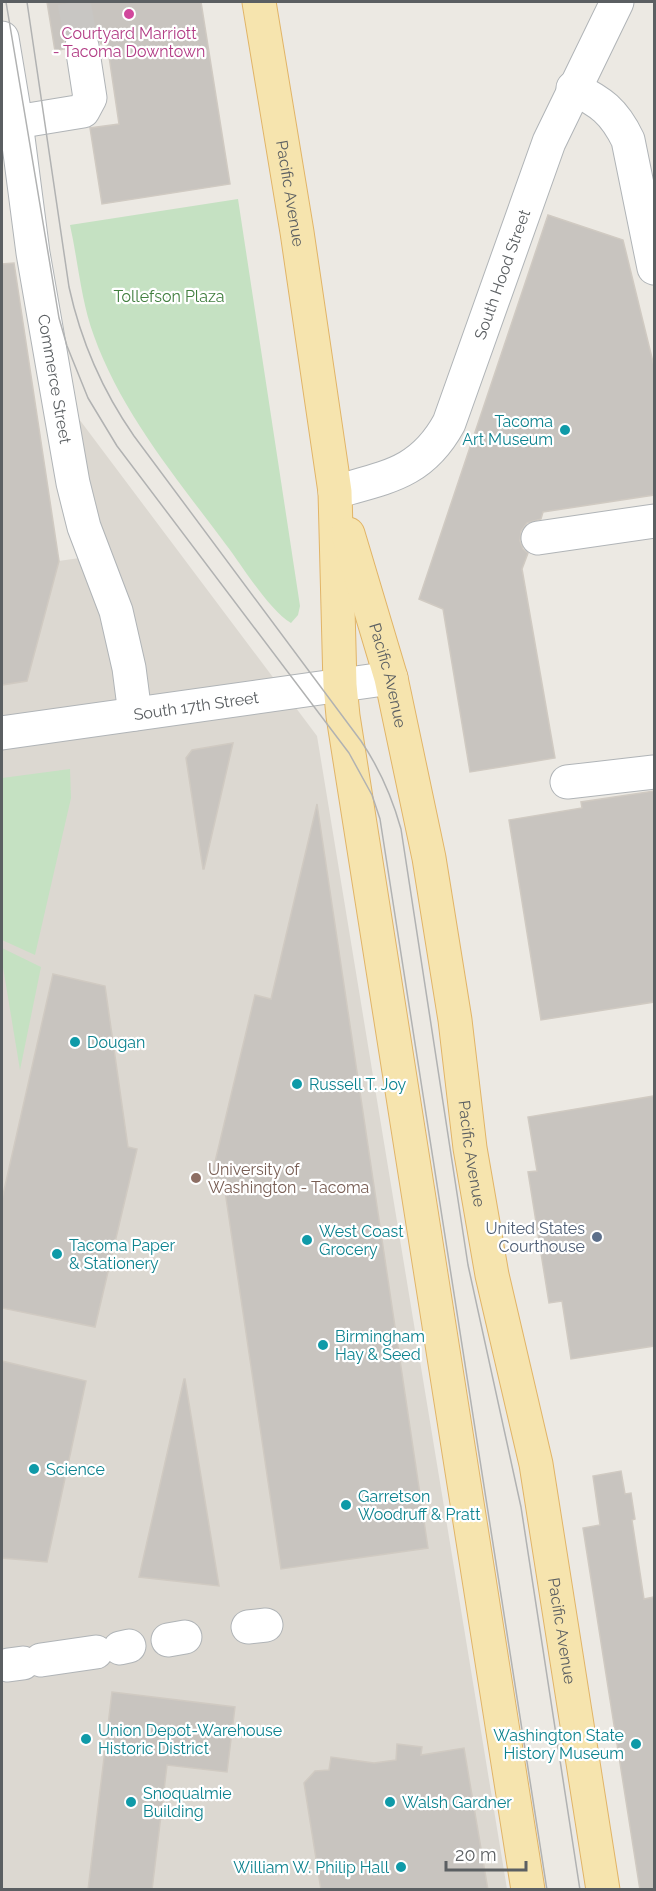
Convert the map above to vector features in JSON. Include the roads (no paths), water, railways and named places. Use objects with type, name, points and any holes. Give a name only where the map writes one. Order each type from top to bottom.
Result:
[{"type":"main road","name":"Pacific Avenue","points":[[259,2],[297,232],[335,492],[340,685],[528,1890]]},
{"type":"main road","name":"Pacific Avenue","points":[[335,492],[391,678],[429,858],[455,1020],[470,1148],[492,1275],[536,1464],[603,1890]]},
{"type":"street","name":"South Hood Street","points":[[335,492],[394,475],[409,468],[432,450],[441,438],[449,423],[549,142],[573,88],[617,2]]},
{"type":"street","name":"Commerce Street","points":[[2,38],[16,122],[33,253],[73,483],[84,527],[116,611],[129,668],[135,714]]},
{"type":"street","points":[[16,122],[83,111],[90,98],[82,46]]},
{"type":"street","points":[[573,88],[598,101],[610,111],[621,125],[628,140],[654,268]]},
{"type":"street","points":[[538,538],[654,521]]},
{"type":"street","name":"South 17th Street","points":[[2,733],[391,678]]},
{"type":"street","points":[[567,782],[654,772]]},
{"type":"street","points":[[24,1663],[174,1639]]},
{"type":"tunnel","points":[[74,2],[82,46]]},
{"type":"tram line","points":[[6,2],[59,318],[67,346],[88,398],[117,446],[349,753],[372,795],[380,819],[547,1890]]},
{"type":"tram line","points":[[27,2],[69,287],[86,346],[94,365],[112,401],[134,436],[361,741],[385,784],[401,829],[468,1265],[521,1507],[580,1890]]},
{"type":"place","name":"Courtyard Marriott - Tacoma Downtown","points":[[129,14]]},
{"type":"place","name":"Tacoma Art Museum","points":[[565,430]]},
{"type":"place","name":"Dougan","points":[[75,1042]]},
{"type":"place","name":"Russell T. Joy","points":[[297,1084]]},
{"type":"place","name":"University of Washington - Tacoma","points":[[196,1178]]},
{"type":"place","name":"United States Courthouse","points":[[597,1237]]},
{"type":"place","name":"West Coast Grocery","points":[[307,1240]]},
{"type":"place","name":"Tacoma Paper & Stationery","points":[[57,1254]]},
{"type":"place","name":"Birmingham Hay & Seed","points":[[323,1345]]},
{"type":"place","name":"Science","points":[[34,1469]]},
{"type":"place","name":"Garretson Woodruff & Pratt","points":[[346,1505]]},
{"type":"place","name":"Union Depot-Warehouse Historic District","points":[[86,1739]]},
{"type":"place","name":"Washington State History Museum","points":[[636,1744]]},
{"type":"place","name":"Snoqualmie Building","points":[[131,1802]]},
{"type":"place","name":"Walsh Gardner","points":[[390,1802]]},
{"type":"place","name":"William W. Philip Hall","points":[[401,1867]]},
{"type":"park label","name":"Tollefson Plaza","points":[[169,296]]}]
